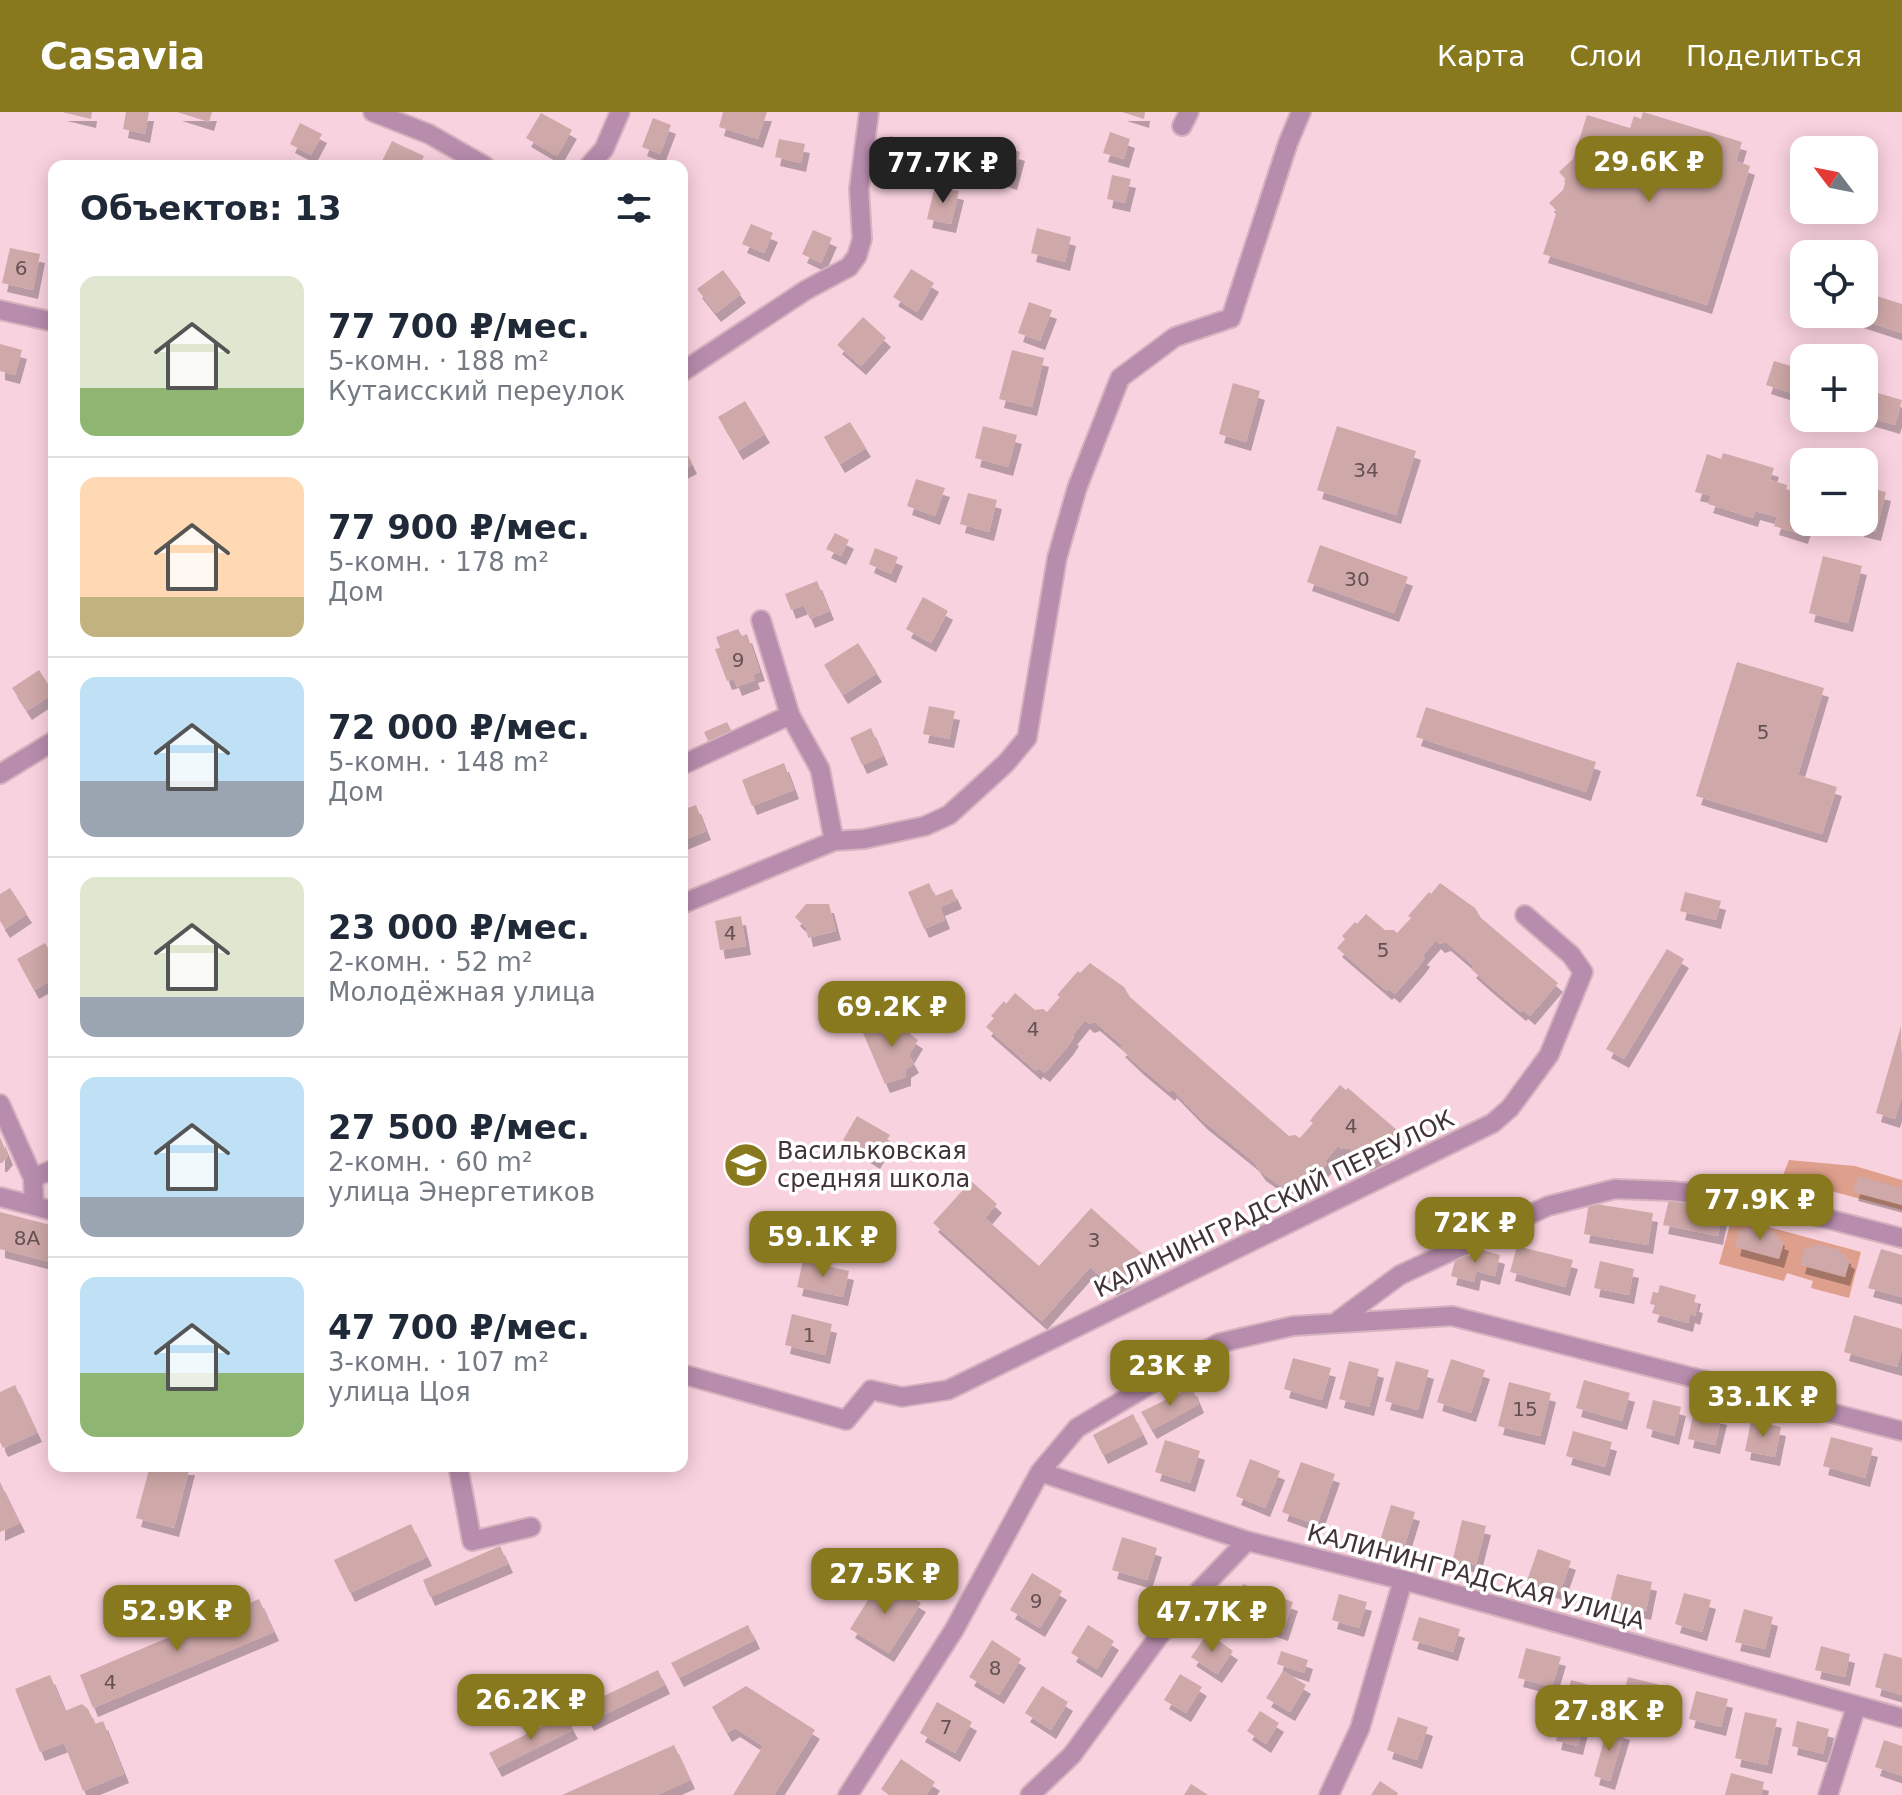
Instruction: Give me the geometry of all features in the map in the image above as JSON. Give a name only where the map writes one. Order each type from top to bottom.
[{"type":"street","points":[[373,112],[429,134],[474,160]]},
{"type":"street","points":[[594,160],[604,149],[620,112]]},
{"type":"street","points":[[688,368],[806,290],[849,267],[857,256],[862,239],[859,189],[869,112]]},
{"type":"street","points":[[1288,143],[1290,112]]},
{"type":"street","points":[[688,902],[834,841],[864,839],[925,826],[949,815],[986,783],[1027,738],[1057,558],[1077,488],[1120,378],[1175,337],[1231,318],[1301,112]]},
{"type":"street","points":[[0,310],[48,321]]},
{"type":"street","points":[[761,620],[790,715],[820,769],[834,841]]},
{"type":"street","points":[[688,762],[790,715]]},
{"type":"street","points":[[0,774],[48,745]]},
{"type":"street","name":"КАЛИНИНГРАДСКИЙ ПЕРЕУЛОК","points":[[688,1376],[846,1420],[871,1390],[902,1397],[948,1390],[1493,1123],[1510,1108],[1549,1055],[1583,972],[1571,955],[1525,915]]},
{"type":"street","points":[[0,1104],[33,1178],[34,1206]]},
{"type":"street","points":[[33,1178],[48,1172]]},
{"type":"street","points":[[1334,1324],[1400,1275],[1548,1206],[1615,1189],[1751,1199],[1902,1238]]},
{"type":"street","points":[[0,1197],[48,1210]]},
{"type":"street","points":[[848,1795],[954,1630],[1040,1472],[1077,1428],[1219,1343],[1293,1326],[1452,1316],[1902,1431]]},
{"type":"street","points":[[459,1472],[472,1541],[531,1527]]},
{"type":"street","name":"КАЛИНИНГРАДСКАЯ УЛИЦА","points":[[1040,1472],[1247,1541],[1403,1580],[1902,1718]]},
{"type":"street","points":[[1030,1795],[1072,1755],[1170,1621],[1247,1541]]},
{"type":"street","points":[[1329,1795],[1360,1728],[1403,1580]]},
{"type":"street","points":[[1828,1795],[1856,1707]]},
{"type":"shaded area","points":[[1789,1160],[1855,1166],[1902,1180],[1902,1210],[1782,1178]]},
{"type":"shaded area","points":[[1732,1217],[1861,1252],[1849,1298],[1811,1288],[1813,1281],[1787,1273],[1784,1281],[1719,1264]]},
{"type":"building","points":[[62,112],[92,112],[91,119]]},
{"type":"building","points":[[126,112],[149,112],[145,134],[123,129]]},
{"type":"building","points":[[177,112],[212,112],[209,122]]},
{"type":"building","points":[[723,112],[767,112],[758,139],[719,127]]},
{"type":"building","points":[[1122,112],[1145,112],[1144,119]]},
{"type":"building","points":[[1643,112],[1742,142],[1736,161],[1750,166],[1707,305],[1543,254],[1557,211],[1549,203],[1563,190],[1566,180],[1559,172],[1573,159],[1587,115],[1630,128],[1634,116],[1641,119]]},
{"type":"building","points":[[541,113],[572,130],[557,156],[526,138]]},
{"type":"building","points":[[653,118],[671,125],[660,154],[642,147]]},
{"type":"building","points":[[300,123],[322,134],[311,155],[290,144]]},
{"type":"building","points":[[1110,132],[1130,139],[1124,159],[1103,153]]},
{"type":"building","points":[[890,136],[915,142],[908,167],[884,160]]},
{"type":"building","points":[[779,139],[805,144],[801,163],[775,157]]},
{"type":"building","points":[[392,141],[424,156],[422,160],[382,160]]},
{"type":"building","points":[[989,143],[1020,152],[1012,181],[981,171]]},
{"type":"building","points":[[1112,175],[1131,179],[1125,203],[1107,199]]},
{"type":"building","points":[[935,186],[959,191],[951,224],[927,219]]},
{"type":"building","points":[[751,224],[773,233],[764,253],[742,244]]},
{"type":"building","points":[[1037,228],[1071,237],[1065,262],[1031,253]]},
{"type":"building","points":[[813,230],[832,238],[821,263],[802,254]]},
{"type":"building","points":[[10,248],[40,254],[33,290],[2,283]]},
{"type":"building","points":[[911,269],[934,283],[917,312],[893,297]]},
{"type":"building","points":[[723,270],[741,294],[716,313],[697,289]]},
{"type":"building","points":[[1878,296],[1902,304],[1902,333],[1878,325]]},
{"type":"building","points":[[1029,302],[1052,310],[1040,341],[1018,333]]},
{"type":"building","points":[[863,317],[886,338],[861,366],[837,345]]},
{"type":"building","points":[[0,344],[22,350],[15,375],[0,371]]},
{"type":"building","points":[[1012,350],[1044,358],[1032,407],[999,399]]},
{"type":"building","points":[[1774,361],[1790,366],[1790,393],[1766,385]]},
{"type":"building","points":[[1233,383],[1260,391],[1246,442],[1219,434]]},
{"type":"building","points":[[1878,393],[1902,400],[1895,425],[1878,420]]},
{"type":"building","points":[[745,401],[765,434],[738,451],[718,417]]},
{"type":"building","points":[[850,422],[866,448],[840,464],[824,437]]},
{"type":"building","points":[[983,426],[1017,435],[1008,467],[975,458]]},
{"type":"building","points":[[1337,426],[1416,451],[1396,515],[1317,490]]},
{"type":"building","points":[[1723,453],[1774,468],[1770,480],[1787,485],[1786,489],[1790,490],[1790,531],[1774,526],[1777,517],[1755,511],[1753,518],[1708,504],[1711,496],[1695,492],[1707,454],[1721,459]]},
{"type":"building","points":[[916,479],[945,488],[935,516],[907,506]]},
{"type":"building","points":[[1878,490],[1886,492],[1878,524]]},
{"type":"building","points":[[968,493],[997,500],[989,532],[960,524]]},
{"type":"building","points":[[835,533],[849,540],[841,556],[826,549]]},
{"type":"building","points":[[1320,545],[1408,577],[1394,613],[1307,582]]},
{"type":"building","points":[[875,548],[898,557],[891,574],[869,564]]},
{"type":"building","points":[[1823,556],[1862,566],[1848,623],[1809,613]]},
{"type":"building","points":[[817,581],[829,611],[810,619],[804,605],[791,610],[785,594]]},
{"type":"building","points":[[923,597],[948,611],[931,643],[906,629]]},
{"type":"building","points":[[738,629],[742,636],[747,634],[760,672],[753,674],[755,680],[737,687],[734,679],[727,681],[715,649],[720,648],[716,637]]},
{"type":"building","points":[[858,643],[877,673],[843,695],[824,665]]},
{"type":"building","points":[[1737,662],[1824,688],[1798,775],[1837,787],[1822,834],[1696,796]]},
{"type":"building","points":[[39,670],[48,684],[48,697],[27,711],[12,688]]},
{"type":"building","points":[[929,706],[955,711],[949,739],[923,734]]},
{"type":"building","points":[[1426,707],[1596,762],[1586,792],[1416,737]]},
{"type":"building","points":[[727,722],[733,734],[710,745],[704,732]]},
{"type":"building","points":[[871,728],[883,756],[862,765],[850,738]]},
{"type":"building","points":[[784,763],[794,790],[752,806],[742,780]]},
{"type":"building","points":[[696,805],[706,831],[688,838],[688,808]]},
{"type":"building","points":[[929,883],[935,896],[952,889],[957,900],[940,907],[945,920],[924,929],[908,892]]},
{"type":"building","points":[[1440,883],[1475,908],[1481,918],[1558,983],[1530,1016],[1490,986],[1471,969],[1474,966],[1446,942],[1440,944],[1436,940],[1395,994],[1389,989],[1387,991],[1337,948],[1345,939],[1342,936],[1366,914],[1385,930],[1397,933],[1411,918],[1408,916]]},
{"type":"building","points":[[10,888],[27,914],[5,929],[0,921],[0,894]]},
{"type":"building","points":[[1685,892],[1721,901],[1716,920],[1680,911]]},
{"type":"building","points":[[806,904],[829,904],[836,931],[808,938],[806,928],[795,917]]},
{"type":"building","points":[[741,916],[746,946],[720,950],[715,921]]},
{"type":"building","points":[[45,943],[48,948],[48,982],[34,990],[17,959]]},
{"type":"building","points":[[1667,949],[1684,959],[1624,1059],[1606,1049]]},
{"type":"building","points":[[1090,963],[1124,987],[1130,997],[1289,1136],[1300,1138],[1313,1123],[1310,1121],[1315,1114],[1340,1085],[1346,1090],[1348,1088],[1398,1131],[1390,1140],[1393,1143],[1369,1165],[1350,1149],[1338,1146],[1325,1161],[1327,1164],[1295,1196],[1261,1172],[1254,1162],[1202,1120],[1172,1089],[1170,1092],[1139,1066],[1120,1048],[1123,1046],[1095,1022],[1089,1024],[1085,1020],[1045,1073],[1038,1068],[1036,1071],[986,1027],[994,1018],[991,1016],[1015,993],[1035,1010],[1047,1012],[1078,971],[1080,973]]},
{"type":"building","points":[[901,1018],[911,1035],[918,1040],[909,1055],[914,1064],[906,1069],[906,1077],[885,1084],[863,1033]]},
{"type":"building","points":[[1901,1026],[1902,1096],[1895,1119],[1876,1113]]},
{"type":"building","points":[[857,1116],[890,1135],[875,1160],[843,1140]]},
{"type":"building","points":[[0,1137],[8,1156],[2,1163],[0,1163]]},
{"type":"building","points":[[1858,1176],[1902,1188],[1902,1205],[1853,1192]]},
{"type":"building","points":[[971,1181],[997,1204],[985,1218],[1039,1266],[1091,1208],[1146,1257],[1116,1290],[1090,1267],[1042,1321],[933,1223]]},
{"type":"building","points":[[1670,1195],[1724,1206],[1718,1236],[1663,1225]]},
{"type":"building","points":[[1589,1203],[1653,1213],[1648,1245],[1584,1234]]},
{"type":"building","points":[[0,1212],[48,1224],[48,1261],[0,1249]]},
{"type":"building","points":[[1752,1226],[1780,1237],[1779,1240],[1784,1242],[1779,1259],[1735,1247],[1739,1230],[1751,1229]]},
{"type":"building","points":[[1817,1244],[1841,1250],[1840,1253],[1846,1255],[1850,1260],[1845,1277],[1800,1265],[1805,1247],[1810,1249],[1811,1245],[1816,1247]]},
{"type":"building","points":[[1517,1246],[1573,1260],[1565,1287],[1510,1272]]},
{"type":"building","points":[[1479,1249],[1500,1255],[1495,1276],[1476,1271],[1474,1282],[1451,1276],[1457,1253],[1477,1258]]},
{"type":"building","points":[[1881,1249],[1902,1255],[1902,1297],[1868,1288]]},
{"type":"building","points":[[803,1261],[849,1271],[843,1297],[797,1287]]},
{"type":"building","points":[[1600,1261],[1634,1269],[1629,1295],[1594,1288]]},
{"type":"building","points":[[1660,1285],[1696,1295],[1694,1303],[1698,1304],[1695,1316],[1690,1314],[1688,1323],[1652,1313],[1655,1305],[1650,1304],[1653,1292],[1658,1293]]},
{"type":"building","points":[[792,1314],[832,1324],[825,1355],[785,1345]]},
{"type":"building","points":[[1854,1315],[1902,1329],[1902,1348],[1897,1367],[1844,1352]]},
{"type":"building","points":[[1293,1358],[1331,1368],[1322,1400],[1284,1389]]},
{"type":"building","points":[[1451,1359],[1485,1370],[1471,1413],[1437,1402]]},
{"type":"building","points":[[1349,1361],[1379,1369],[1369,1407],[1339,1399]]},
{"type":"building","points":[[1396,1361],[1429,1370],[1418,1410],[1385,1401]]},
{"type":"building","points":[[1584,1380],[1630,1393],[1622,1421],[1576,1408]]},
{"type":"building","points":[[1509,1382],[1551,1393],[1540,1436],[1498,1426]]},
{"type":"building","points":[[15,1385],[37,1433],[3,1448],[0,1442],[0,1392]]},
{"type":"building","points":[[1192,1387],[1199,1404],[1152,1430],[1141,1412]]},
{"type":"building","points":[[1653,1400],[1681,1407],[1674,1436],[1646,1428]]},
{"type":"building","points":[[1694,1410],[1722,1416],[1715,1445],[1688,1439]]},
{"type":"building","points":[[1133,1414],[1143,1435],[1103,1455],[1093,1435]]},
{"type":"building","points":[[1751,1421],[1781,1427],[1775,1457],[1745,1451]]},
{"type":"building","points":[[1573,1431],[1612,1442],[1605,1467],[1566,1456]]},
{"type":"building","points":[[1831,1437],[1873,1448],[1865,1478],[1823,1466]]},
{"type":"building","points":[[1165,1440],[1200,1451],[1190,1483],[1155,1472]]},
{"type":"building","points":[[1250,1459],[1280,1471],[1265,1508],[1236,1496]]},
{"type":"building","points":[[1301,1462],[1335,1474],[1317,1525],[1282,1512]]},
{"type":"building","points":[[148,1472],[188,1472],[174,1528],[136,1518]]},
{"type":"building","points":[[0,1482],[20,1523],[0,1532]]},
{"type":"building","points":[[1391,1505],[1415,1512],[1403,1551],[1379,1544]]},
{"type":"building","points":[[1462,1520],[1486,1526],[1476,1565],[1453,1559]]},
{"type":"building","points":[[411,1524],[427,1557],[350,1593],[334,1560]]},
{"type":"building","points":[[1122,1537],[1157,1548],[1147,1580],[1112,1570]]},
{"type":"building","points":[[500,1546],[508,1564],[430,1597],[423,1580]]},
{"type":"building","points":[[1538,1549],[1571,1561],[1560,1592],[1527,1581]]},
{"type":"building","points":[[1032,1573],[1062,1591],[1040,1628],[1010,1610]]},
{"type":"building","points":[[1617,1574],[1652,1582],[1646,1611],[1610,1603]]},
{"type":"building","points":[[881,1579],[921,1603],[889,1653],[850,1629]]},
{"type":"building","points":[[1243,1584],[1293,1602],[1283,1632],[1233,1614]]},
{"type":"building","points":[[1684,1593],[1711,1600],[1702,1632],[1675,1624]]},
{"type":"building","points":[[1339,1594],[1367,1602],[1359,1628],[1332,1620]]},
{"type":"building","points":[[259,1599],[274,1632],[93,1708],[80,1675]]},
{"type":"building","points":[[1744,1609],[1773,1617],[1765,1649],[1735,1642]]},
{"type":"building","points":[[1419,1617],[1460,1629],[1453,1652],[1412,1640]]},
{"type":"building","points":[[748,1625],[755,1640],[679,1678],[671,1663]]},
{"type":"building","points":[[1088,1625],[1114,1641],[1097,1669],[1071,1653]]},
{"type":"building","points":[[1208,1633],[1233,1651],[1217,1674],[1191,1657]]},
{"type":"building","points":[[992,1640],[1021,1659],[999,1695],[969,1677]]},
{"type":"building","points":[[1821,1646],[1850,1654],[1845,1677],[1815,1670]]},
{"type":"building","points":[[1526,1648],[1561,1657],[1552,1687],[1518,1678]]},
{"type":"building","points":[[1281,1651],[1308,1660],[1304,1673],[1277,1664]]},
{"type":"building","points":[[1884,1653],[1902,1658],[1902,1695],[1875,1687]]},
{"type":"building","points":[[658,1670],[665,1685],[589,1722],[581,1707]]},
{"type":"building","points":[[1283,1671],[1306,1685],[1290,1712],[1266,1698]]},
{"type":"building","points":[[1180,1674],[1202,1687],[1186,1713],[1164,1700]]},
{"type":"building","points":[[50,1675],[65,1711],[82,1704],[95,1724],[103,1721],[124,1774],[83,1791],[64,1743],[40,1752],[15,1689]]},
{"type":"building","points":[[1628,1677],[1660,1685],[1653,1713],[1621,1705]]},
{"type":"building","points":[[1571,1680],[1593,1686],[1578,1746],[1556,1741]]},
{"type":"building","points":[[746,1686],[815,1730],[774,1795],[733,1795],[763,1746],[735,1728],[727,1733],[712,1707]]},
{"type":"building","points":[[1042,1686],[1068,1702],[1051,1730],[1025,1713]]},
{"type":"building","points":[[1696,1691],[1728,1699],[1721,1727],[1689,1719]]},
{"type":"building","points":[[937,1702],[972,1722],[955,1753],[920,1733]]},
{"type":"building","points":[[1260,1711],[1279,1723],[1266,1744],[1247,1731]]},
{"type":"building","points":[[1745,1712],[1777,1719],[1767,1765],[1735,1758]]},
{"type":"building","points":[[565,1715],[573,1730],[497,1768],[489,1753]]},
{"type":"building","points":[[1398,1717],[1428,1727],[1417,1760],[1387,1750]]},
{"type":"building","points":[[1797,1721],[1829,1729],[1823,1754],[1792,1746]]},
{"type":"building","points":[[1608,1726],[1625,1731],[1610,1781],[1594,1776]]},
{"type":"building","points":[[1884,1740],[1902,1746],[1902,1776],[1875,1767]]},
{"type":"building","points":[[674,1745],[690,1780],[657,1795],[562,1795]]},
{"type":"building","points":[[901,1759],[935,1782],[926,1795],[889,1795],[881,1789]]},
{"type":"building","points":[[1731,1773],[1764,1782],[1761,1795],[1725,1795]]},
{"type":"building","points":[[1380,1781],[1398,1793],[1397,1795],[1371,1795]]},
{"type":"building","points":[[1191,1784],[1208,1795],[1184,1795]]},
{"type":"place","name":"Васильковская средняя школа","points":[[746,1165]]}]
